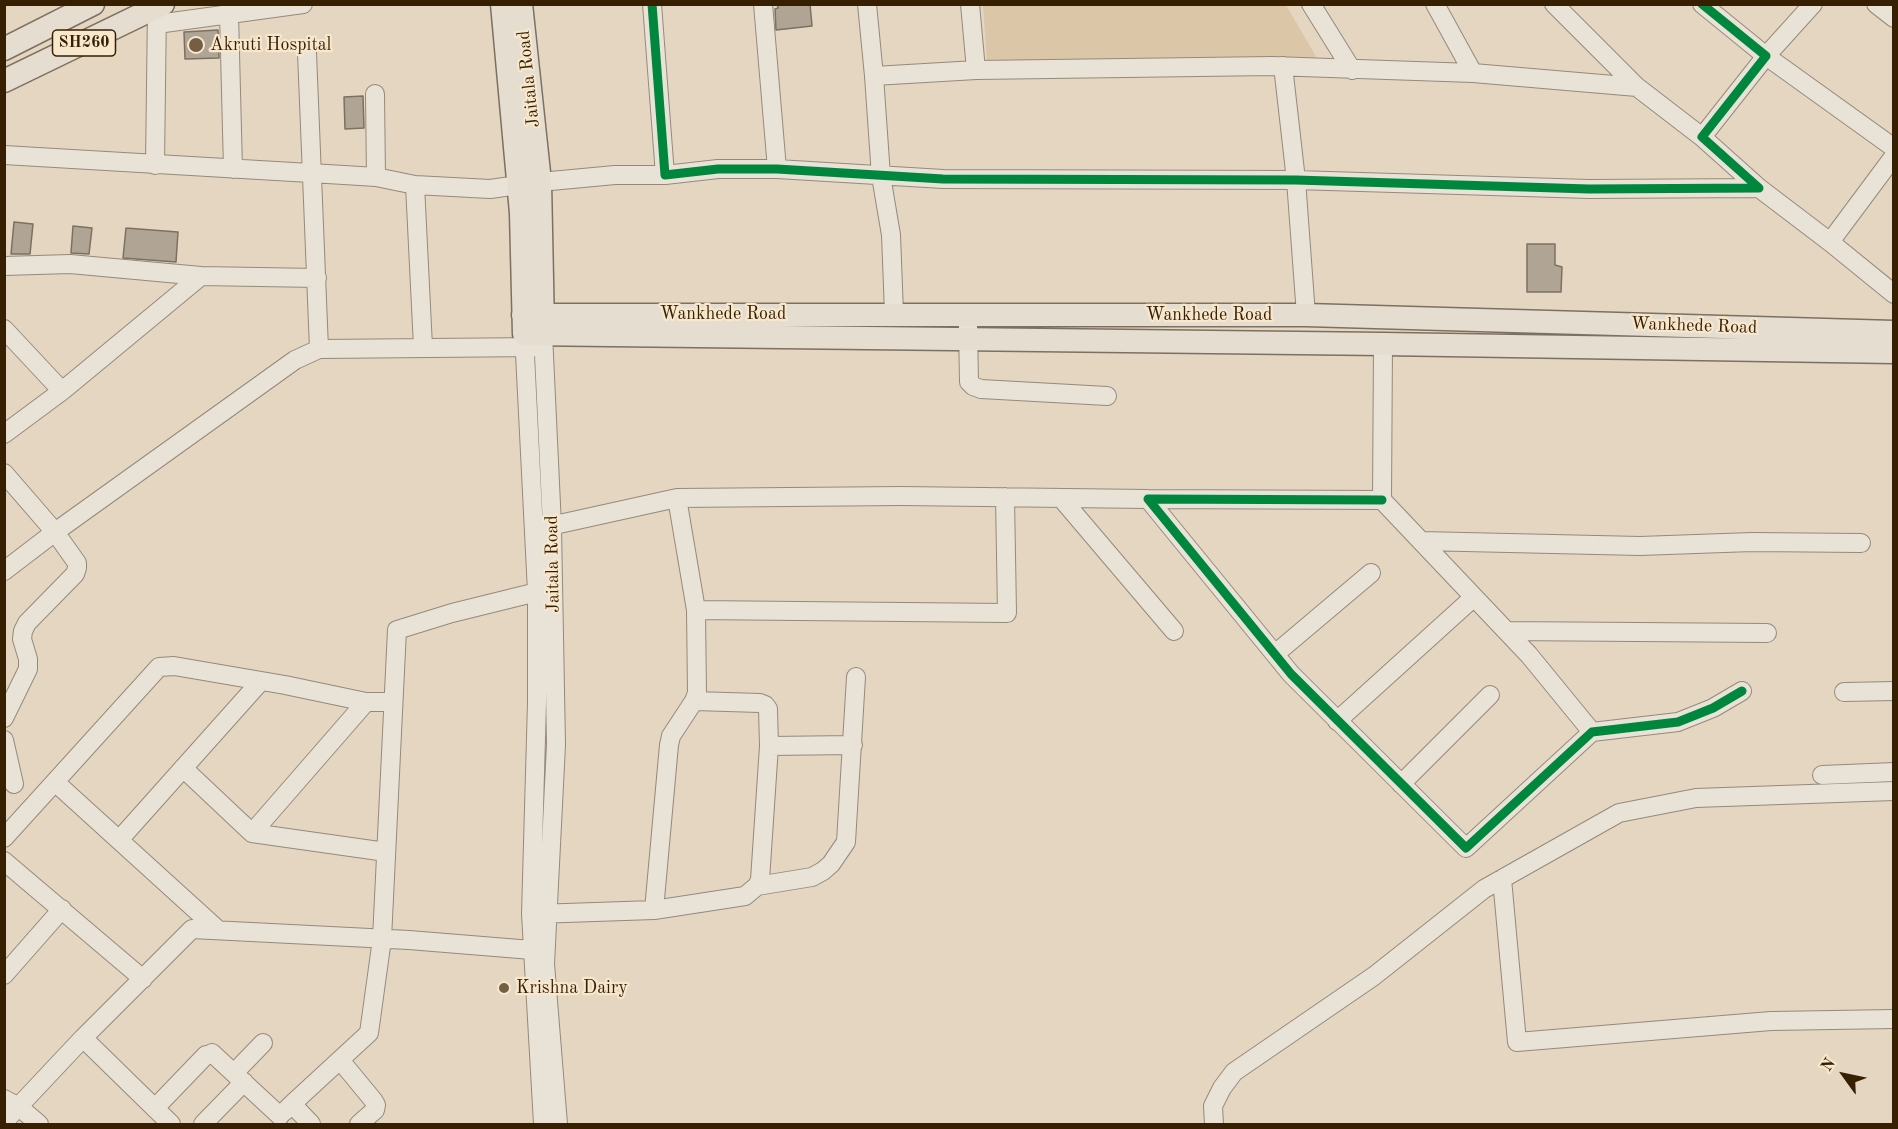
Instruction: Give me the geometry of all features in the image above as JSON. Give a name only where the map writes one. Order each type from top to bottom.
[{"type":"main road","name":"SH260","points":[[4,49],[93,4]]},
{"type":"main road","name":"Jaitala Road","points":[[501,4],[529,184]]},
{"type":"main road","name":"Jaitala Road","points":[[521,4],[529,184],[521,213],[534,332]]},
{"type":"main road","name":"SH260","points":[[4,81],[159,12]]},
{"type":"main road","name":"Wankhede Road","points":[[534,332],[894,313],[968,316],[1306,315],[1893,332]]},
{"type":"main road","name":"Wankhede Road","points":[[534,332],[1893,352]]},
{"type":"street","points":[[155,165],[159,12],[229,15],[303,4]]},
{"type":"street","points":[[652,4],[665,175]]},
{"type":"street","points":[[763,4],[777,169]]},
{"type":"street","points":[[867,4],[880,176],[891,235],[894,313]]},
{"type":"street","points":[[970,4],[976,70]]},
{"type":"street","points":[[1311,4],[1352,70]]},
{"type":"street","points":[[1435,4],[1473,73]]},
{"type":"street","points":[[1554,4],[1638,87],[1702,137],[1759,188],[1893,294]]},
{"type":"street","points":[[1702,4],[1766,56],[1893,148]]},
{"type":"street","points":[[1702,137],[1766,56],[1813,4]]},
{"type":"street","points":[[1876,4],[1893,18]]},
{"type":"street","points":[[229,15],[232,169]]},
{"type":"street","points":[[307,53],[319,349]]},
{"type":"street","points":[[874,76],[976,70],[1283,66],[1473,73],[1638,87]]},
{"type":"street","points":[[1283,66],[1296,180],[1306,315]]},
{"type":"street","points":[[375,94],[376,177]]},
{"type":"street","points":[[4,155],[376,177],[415,185],[490,189],[615,175],[665,175],[718,169],[777,169],[880,176],[1040,180],[1296,180],[1578,189],[1759,188]]},
{"type":"street","points":[[1830,242],[1893,156]]},
{"type":"street","points":[[415,185],[423,347]]},
{"type":"street","points":[[4,266],[70,264],[201,276],[317,278]]},
{"type":"street","points":[[4,434],[62,391],[201,276]]},
{"type":"street","points":[[968,316],[969,381],[973,386],[981,389],[1107,396]]},
{"type":"street","points":[[4,329],[62,391]]},
{"type":"street","points":[[4,572],[55,532],[295,360],[319,349],[423,347],[534,332]]},
{"type":"street","name":"Jaitala Road","points":[[534,332],[552,526],[556,745],[538,914]]},
{"type":"street","name":"Jaitala Road","points":[[534,332],[538,914],[543,1125]]},
{"type":"street","points":[[1383,344],[1382,500],[1529,655],[1592,732]]},
{"type":"street","points":[[4,473],[55,532],[77,563],[75,574],[27,623],[23,631],[22,639],[28,659],[28,669],[4,718]]},
{"type":"street","points":[[534,530],[677,498],[1005,497],[1382,500]]},
{"type":"street","points":[[696,610],[1006,614],[1005,497]]},
{"type":"street","points":[[654,910],[669,745],[675,730],[697,693],[696,610],[677,498]]},
{"type":"street","points":[[1061,498],[1174,631]]},
{"type":"street","points":[[1148,499],[1291,674],[1466,848],[1592,732],[1678,722],[1713,708],[1742,691]]},
{"type":"street","points":[[1421,541],[1640,546],[1752,542],[1861,543]]},
{"type":"street","points":[[1275,654],[1371,573]]},
{"type":"street","points":[[282,1115],[369,1033],[382,939],[397,630],[452,613],[537,592]]},
{"type":"street","points":[[1337,721],[1474,597]]},
{"type":"street","points":[[1506,631],[1767,633]]},
{"type":"street","points":[[4,838],[159,667],[174,666],[366,702],[393,702]]},
{"type":"street","points":[[757,886],[812,876],[831,864],[846,842],[856,677]]},
{"type":"street","points":[[119,840],[261,681]]},
{"type":"street","points":[[1844,692],[1893,691]]},
{"type":"street","points":[[1401,784],[1490,695]]},
{"type":"street","points":[[538,914],[654,910],[745,896],[757,886],[760,880],[770,746],[768,709],[760,703],[694,701]]},
{"type":"street","points":[[252,833],[366,702]]},
{"type":"street","points":[[4,740],[14,784]]},
{"type":"street","points":[[770,746],[853,745]]},
{"type":"street","points":[[183,768],[252,833],[386,852]]},
{"type":"street","points":[[1822,775],[1893,772]]},
{"type":"street","points":[[55,782],[218,930]]},
{"type":"street","points":[[1214,1125],[1213,1106],[1222,1088],[1234,1072],[1374,976],[1484,889],[1619,813],[1696,798],[1893,791]]},
{"type":"street","points":[[4,861],[142,979]]},
{"type":"street","points":[[1502,879],[1517,1042],[1770,1022],[1893,1019]]},
{"type":"street","points":[[4,975],[62,909]]},
{"type":"street","points":[[4,1122],[12,1103],[83,1038],[192,929],[382,939],[539,951]]},
{"type":"street","name":"Jaitala Road","points":[[539,951],[558,1125]]},
{"type":"street","points":[[83,1038],[171,1125]]},
{"type":"street","points":[[203,1125],[263,1042]]},
{"type":"street","points":[[155,1108],[209,1054],[282,1115],[311,1125]]},
{"type":"street","points":[[340,1060],[376,1105],[375,1110],[359,1125]]},
{"type":"street","points":[[12,1103],[39,1125]]},
{"type":"shaded area","points":[[983,5],[1286,5],[1321,65],[987,62]]},
{"type":"building","points":[[778,4],[810,4],[812,26],[776,30],[775,9],[778,8]]},
{"type":"building","points":[[218,30],[219,58],[185,59],[184,32]]},
{"type":"building","points":[[363,96],[364,128],[345,129],[344,97]]},
{"type":"building","points":[[14,222],[33,224],[30,254],[11,254]]},
{"type":"building","points":[[73,226],[92,228],[89,254],[71,253]]},
{"type":"building","points":[[126,228],[178,232],[176,262],[123,258]]},
{"type":"building","points":[[1527,244],[1555,244],[1555,265],[1562,267],[1561,292],[1527,292]]},
{"type":"cycle path","points":[[652,4],[665,175],[718,169],[777,169],[943,179],[1296,180],[1589,189],[1759,188],[1702,137],[1766,56],[1702,4]]},
{"type":"cycle path","points":[[1382,500],[1148,499],[1291,674],[1466,848],[1592,732],[1678,722],[1713,708],[1742,691]]},
{"type":"place","name":"Akruti Hospital","points":[[196,45]]},
{"type":"place","name":"Krishna Dairy","points":[[504,988]]}]
